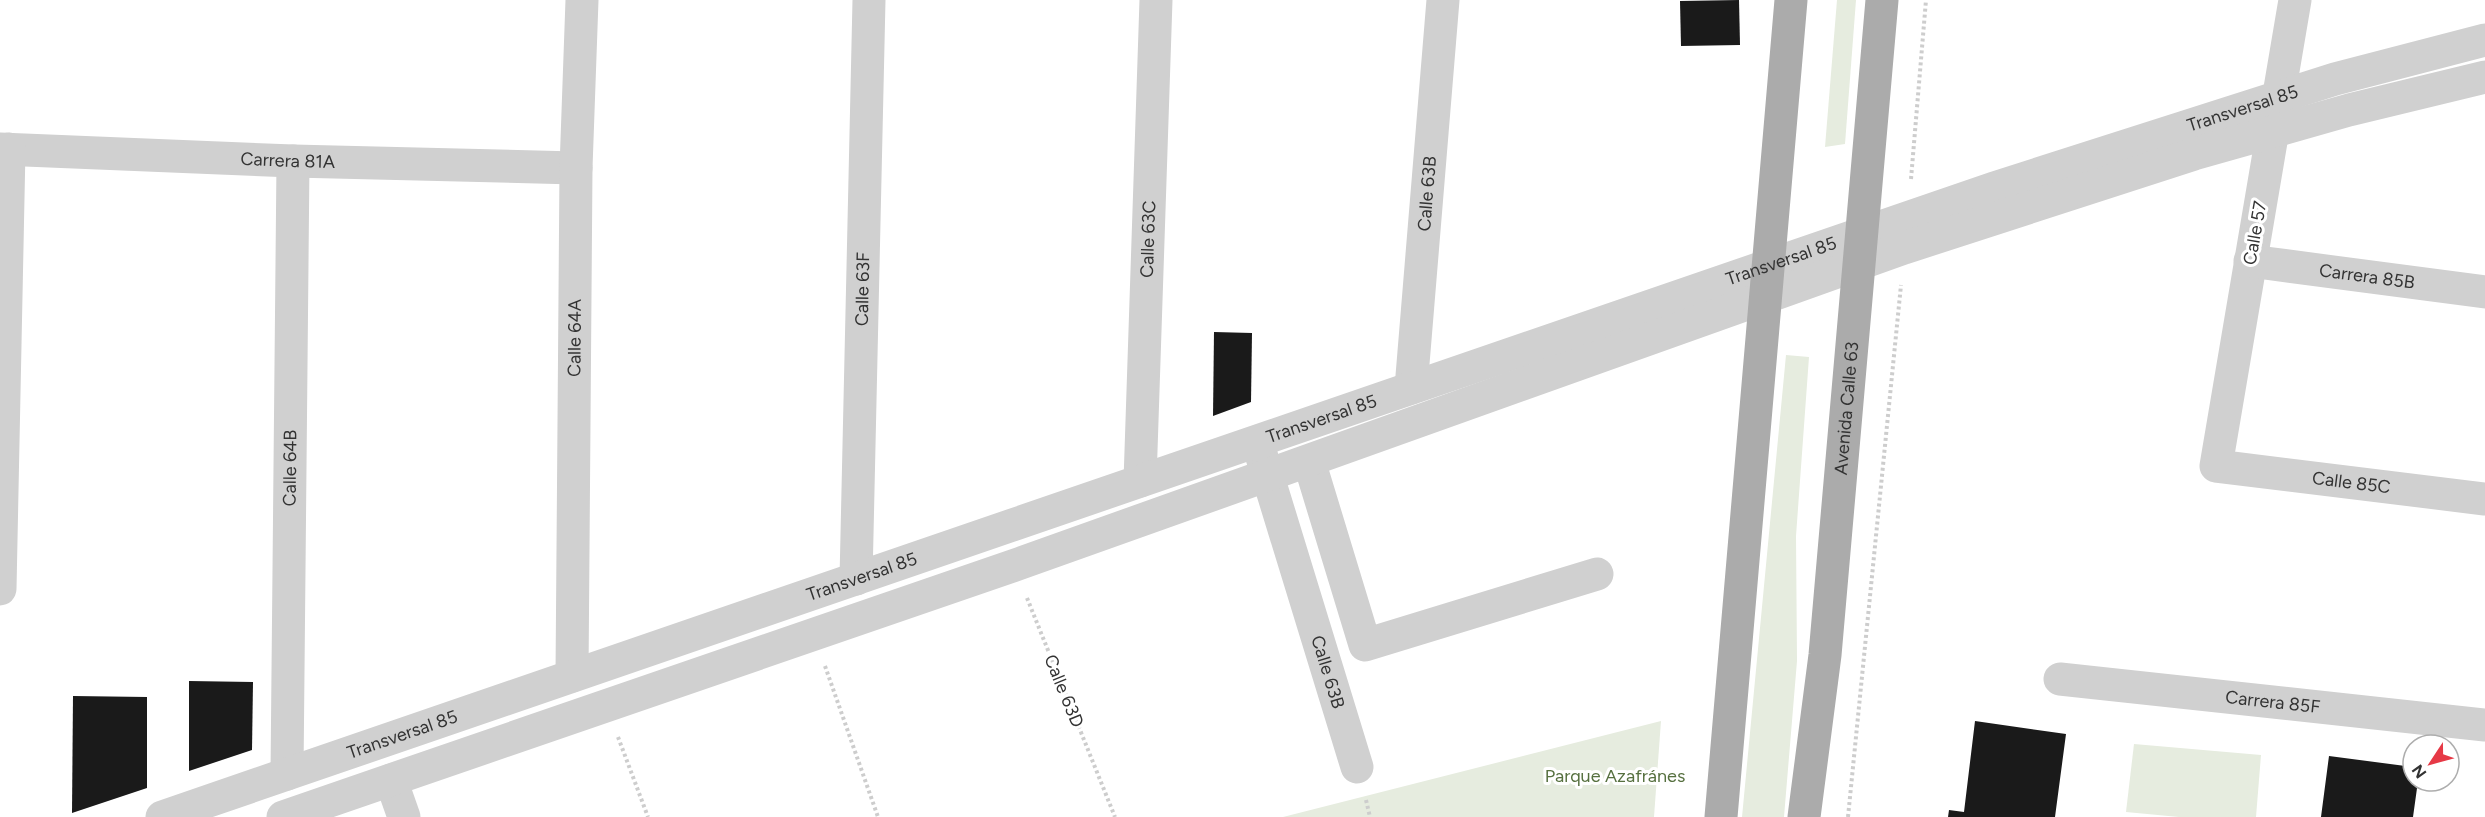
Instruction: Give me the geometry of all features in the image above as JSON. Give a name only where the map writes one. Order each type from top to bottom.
[{"type":"main road","points":[[1721,817],[1791,0]]},
{"type":"main road","name":"Avenida Calle 63","points":[[1804,817],[1825,655],[1882,0]]},
{"type":"street","name":"Calle 64A","points":[[572,676],[576,168],[582,0]]},
{"type":"street","name":"Calle 63F","points":[[856,579],[869,0]]},
{"type":"street","name":"Calle 63C","points":[[1140,481],[1156,0]]},
{"type":"street","name":"Calle 63B","points":[[1411,388],[1443,0]]},
{"type":"street","name":"Calle 57","points":[[2216,466],[2295,0]]},
{"type":"street","name":"Transversal 85","points":[[283,817],[1021,563],[1766,298],[1861,248],[1984,191],[2335,79],[2485,40]]},
{"type":"street","name":"Transversal 85","points":[[162,817],[1769,265],[1861,248],[2273,131],[2485,77]]},
{"type":"street","name":"Carrera 81A","points":[[5,149],[293,161],[576,168]]},
{"type":"street","points":[[0,589],[5,149]]},
{"type":"street","name":"Calle 64B","points":[[287,774],[293,161]]},
{"type":"street","name":"Carrera 85B","points":[[2250,261],[2485,292]]},
{"type":"street","name":"Calle 63B","points":[[1257,441],[1358,766]]},
{"type":"street","points":[[1309,461],[1365,645],[1597,574]]},
{"type":"street","name":"Calle 85C","points":[[2216,466],[2485,499]]},
{"type":"street","name":"Carrera 85F","points":[[2060,679],[2485,725]]},
{"type":"street","points":[[198,817],[291,786],[340,756]]},
{"type":"street","points":[[391,780],[404,817]]},
{"type":"path","points":[[1848,817],[1889,396]]},
{"type":"path","name":"Calle 63D","points":[[1021,563],[1023,589],[1115,817]]},
{"type":"path","points":[[814,635],[878,817]]},
{"type":"path","points":[[606,706],[648,817]]},
{"type":"green space","points":[[1837,0],[1856,0],[1845,144],[1825,147]]},
{"type":"green space","points":[[1786,355],[1809,357],[1796,536],[1797,661],[1784,817],[1742,817]]},
{"type":"green space","name":"Parque Azafránes","points":[[1661,721],[1654,817],[1283,817]]},
{"type":"green space","points":[[2134,744],[2261,755],[2256,817],[2179,817],[2126,812]]},
{"type":"building","points":[[1739,0],[1740,45],[1681,46],[1680,1]]},
{"type":"building","points":[[1214,332],[1252,333],[1251,402],[1213,416]]},
{"type":"building","points":[[189,681],[253,682],[252,750],[189,771]]},
{"type":"building","points":[[73,696],[147,697],[147,788],[72,813]]},
{"type":"building","points":[[1975,721],[2066,734],[2055,817],[1948,817],[1949,810],[1964,812]]},
{"type":"building","points":[[2329,756],[2401,765],[2401,793],[2416,793],[2413,817],[2321,817]]}]
